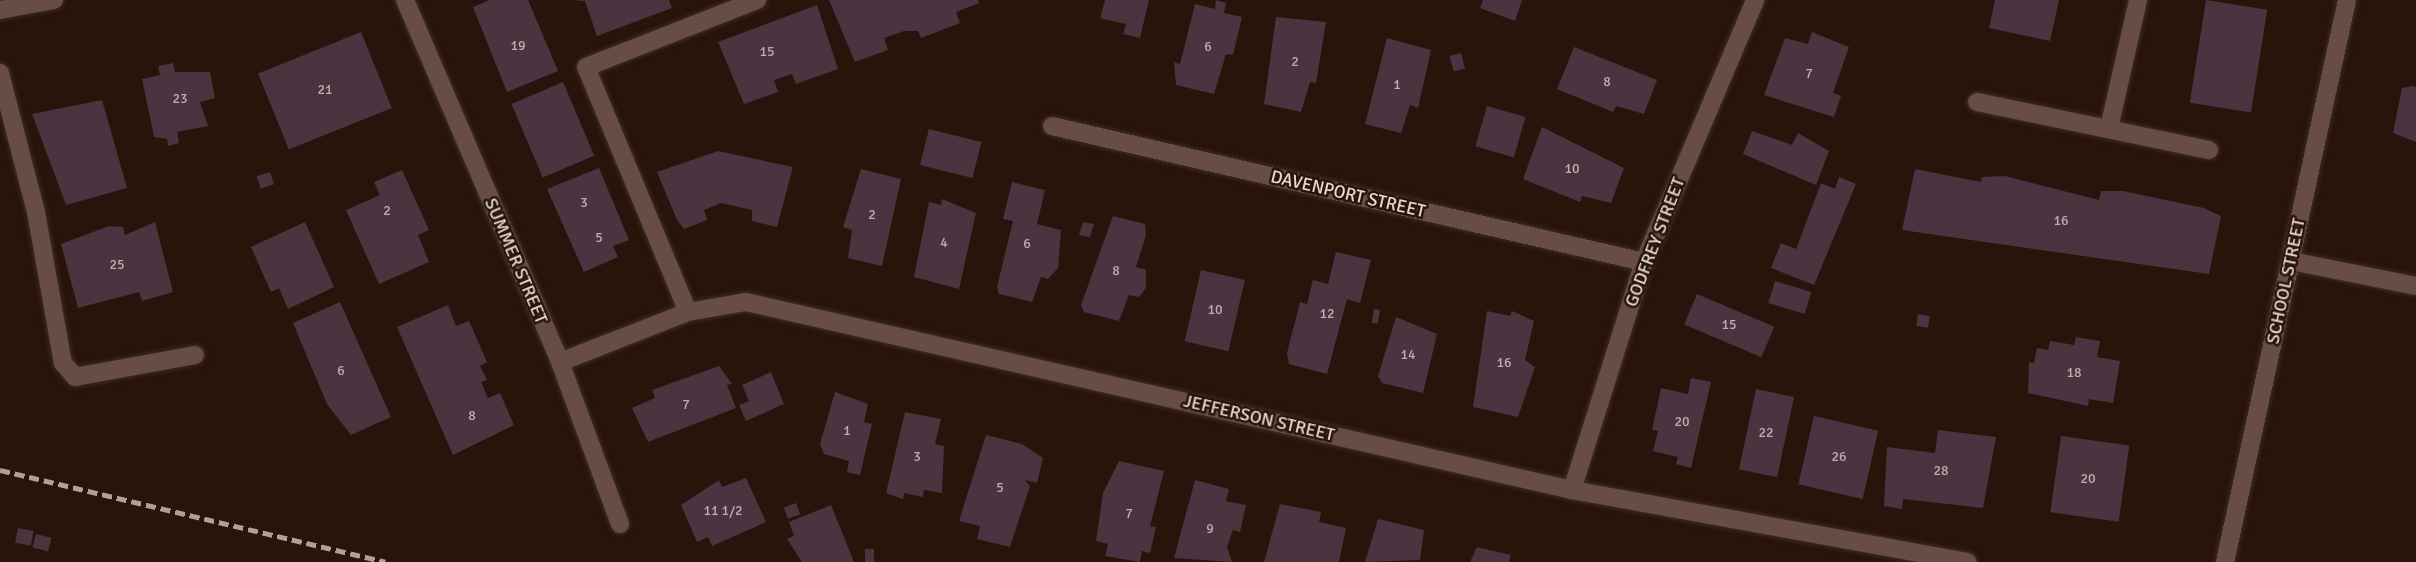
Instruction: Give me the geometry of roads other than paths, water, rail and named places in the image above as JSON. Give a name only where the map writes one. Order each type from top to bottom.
[{"type":"street","points":[[0,10],[54,0]]},
{"type":"street","name":"SUMMER STREET","points":[[405,0],[560,362],[621,524]]},
{"type":"street","points":[[688,312],[586,67],[757,0]]},
{"type":"street","name":"GODFREY STREET","points":[[1572,490],[1644,262],[1755,0]]},
{"type":"street","points":[[2109,128],[2138,0]]},
{"type":"street","name":"SCHOOL STREET","points":[[2225,562],[2347,0]]},
{"type":"street","points":[[0,73],[36,212],[63,363],[75,377],[195,355]]},
{"type":"street","points":[[1977,102],[2209,150]]},
{"type":"street","name":"DAVENPORT STREET","points":[[1052,127],[1644,262]]},
{"type":"street","points":[[2291,261],[2416,286]]},
{"type":"street","name":"JEFFERSON STREET","points":[[560,362],[720,302],[775,306],[1572,490],[1968,562]]},
{"type":"railway","points":[[0,470],[385,562]]}]
